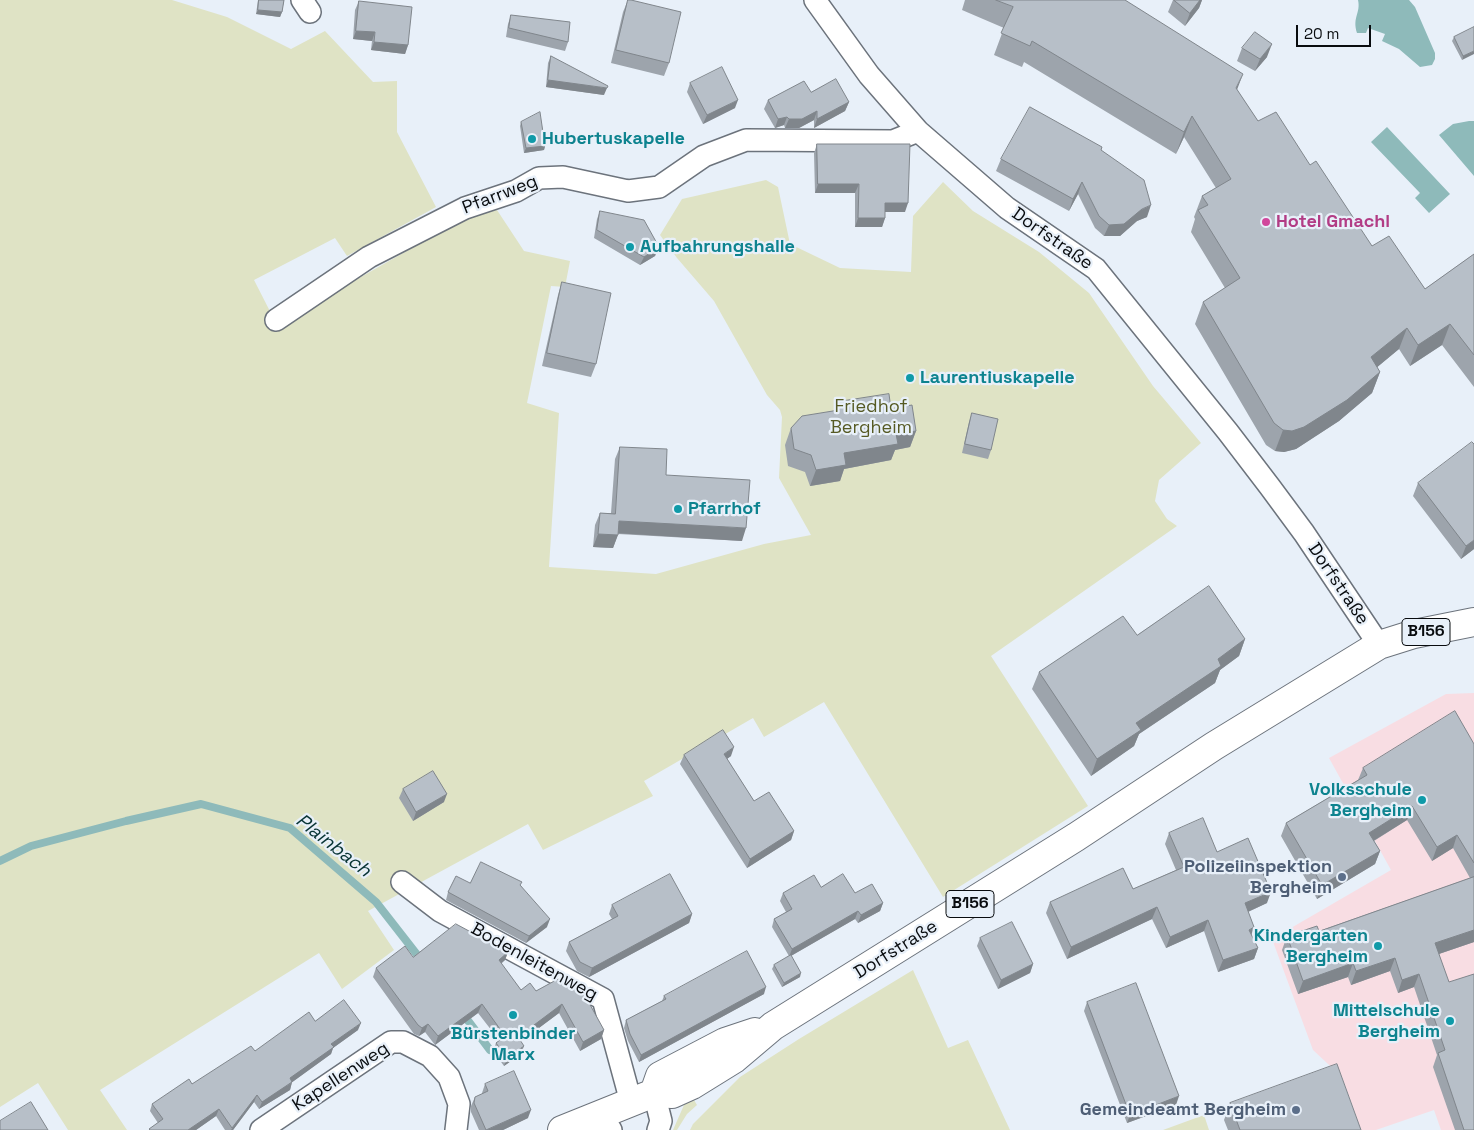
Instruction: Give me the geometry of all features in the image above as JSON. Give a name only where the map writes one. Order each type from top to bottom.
[{"type":"main road","name":"B156","points":[[1379,645],[1414,634],[1474,622]]},
{"type":"main road","name":"Dorfstraße","points":[[643,1097],[660,1076],[725,1042],[773,1026],[1076,837],[1214,746],[1379,645]]},
{"type":"main road","points":[[562,1130],[606,1122],[643,1097]]},
{"type":"street","name":"Dorfstraße","points":[[816,0],[869,75],[918,131],[1007,208],[1096,269],[1270,487],[1304,533],[1379,645]]},
{"type":"street","name":"Pfarrweg","points":[[276,320],[369,258],[465,208],[516,191],[539,178],[564,177],[628,191],[659,187],[704,156],[746,140],[893,141],[918,131]]},
{"type":"street","name":"Bodenleitenweg","points":[[402,882],[440,911],[603,999],[643,1097],[661,1121],[658,1130]]},
{"type":"street","name":"Kapellenweg","points":[[261,1130],[391,1042],[403,1042],[430,1056],[449,1077],[459,1104],[456,1130]]},
{"type":"shaded area","points":[[1358,0],[1409,0],[1415,7],[1435,53],[1432,65],[1420,67],[1399,49],[1382,41],[1385,34],[1368,28],[1366,33],[1357,33],[1355,23],[1359,4]]},
{"type":"shaded area","points":[[1474,121],[1474,176],[1439,135],[1453,124]]},
{"type":"shaded area","points":[[1387,127],[1450,194],[1429,213],[1415,198],[1420,193],[1371,142]]},
{"type":"shaded area","points":[[1474,693],[1474,1130],[1441,1130],[1434,1110],[1376,1130],[1361,1130],[1342,1077],[1313,1050],[1272,939],[1391,870],[1329,758],[1446,694]]},
{"type":"green space","name":"Friedhof Bergheim","points":[[0,0],[172,0],[227,17],[291,49],[325,31],[373,82],[397,81],[397,132],[436,207],[347,256],[335,238],[254,280],[278,327],[359,278],[465,218],[497,210],[524,251],[570,261],[565,287],[551,286],[527,403],[559,413],[549,567],[656,574],[764,544],[811,535],[779,478],[782,417],[780,410],[767,395],[714,301],[660,235],[682,199],[766,180],[778,187],[790,244],[840,268],[911,272],[913,216],[943,182],[973,211],[1039,252],[1089,293],[1153,386],[1201,443],[1159,480],[1155,501],[1167,519],[1177,526],[991,656],[1088,806],[943,897],[824,702],[764,737],[753,718],[644,781],[653,796],[543,850],[528,824],[368,911],[394,950],[342,989],[319,953],[100,1090],[127,1130],[68,1130],[38,1083],[0,1107]]},
{"type":"green space","points":[[913,970],[948,1048],[968,1040],[1010,1130],[690,1130],[693,1124],[740,1077]]},
{"type":"green space","points":[[691,1095],[697,1105],[687,1114],[677,1130],[673,1130],[684,1105]]},
{"type":"green space","points":[[1204,1115],[1209,1130],[1163,1130]]},
{"type":"building","points":[[259,0],[284,0],[282,12],[258,10]]},
{"type":"building","points":[[628,0],[681,12],[669,63],[616,50]]},
{"type":"building","name":"Hotel Gmachl","points":[[996,0],[1125,0],[1243,74],[1236,88],[1258,121],[1276,112],[1310,165],[1316,161],[1372,246],[1389,236],[1425,289],[1474,254],[1474,355],[1450,324],[1418,345],[1407,328],[1371,357],[1380,372],[1347,400],[1304,427],[1292,431],[1283,430],[1274,423],[1203,302],[1240,278],[1198,210],[1208,205],[1202,196],[1231,179],[1192,116],[1184,132],[1032,41],[1030,46],[1001,33],[1013,7]]},
{"type":"building","points":[[1174,0],[1200,0],[1190,13]]},
{"type":"building","points":[[359,1],[412,7],[408,45],[374,42],[375,32],[356,31]]},
{"type":"building","points":[[511,15],[570,22],[568,42],[509,28]]},
{"type":"building","points":[[1474,27],[1474,51],[1463,56],[1454,37]]},
{"type":"building","points":[[1255,32],[1272,44],[1260,59],[1242,48]]},
{"type":"building","points":[[551,56],[608,86],[607,88],[548,80]]},
{"type":"building","points":[[722,67],[738,100],[707,115],[690,83]]},
{"type":"building","points":[[836,79],[849,102],[817,119],[817,111],[802,119],[789,119],[787,117],[778,119],[768,100],[804,81],[811,92]]},
{"type":"building","points":[[1030,107],[1102,147],[1101,150],[1144,180],[1151,205],[1142,209],[1124,224],[1109,225],[1099,216],[1082,182],[1073,199],[1001,159]]},
{"type":"building","name":"Hubertuskapelle","points":[[540,112],[545,146],[526,148],[521,122]]},
{"type":"building","points":[[817,144],[910,144],[908,203],[885,203],[885,218],[858,218],[859,184],[818,184]]},
{"type":"building","name":"Aufbahrungshalle","points":[[600,211],[644,220],[659,247],[644,257],[597,230]]},
{"type":"building","points":[[562,282],[611,293],[596,364],[547,353]]},
{"type":"building","points":[[889,394],[891,409],[912,405],[916,431],[896,434],[898,444],[844,453],[846,465],[816,470],[811,455],[794,449],[791,428],[802,416],[839,410],[838,402]]},
{"type":"building","points":[[972,413],[998,419],[991,450],[965,444]]},
{"type":"building","points":[[1472,442],[1474,444],[1474,540],[1466,546],[1418,483]]},
{"type":"building","name":"Pfarrhof","points":[[620,447],[667,449],[666,475],[750,480],[746,528],[619,521],[618,535],[598,534],[600,513],[615,514]]},
{"type":"building","points":[[1209,586],[1245,639],[1218,659],[1221,666],[1136,723],[1141,730],[1097,759],[1039,672],[1123,616],[1137,635]]},
{"type":"building","points":[[1455,711],[1474,744],[1474,863],[1457,835],[1437,847],[1412,806],[1369,833],[1380,851],[1322,885],[1286,823],[1367,775],[1363,768]]},
{"type":"building","points":[[723,730],[734,747],[724,754],[754,801],[769,792],[794,831],[750,859],[684,755]]},
{"type":"building","points":[[433,771],[447,794],[416,812],[403,789]]},
{"type":"building","points":[[1203,818],[1217,852],[1248,838],[1271,892],[1245,903],[1254,927],[1249,930],[1258,948],[1223,960],[1208,920],[1170,937],[1157,907],[1071,947],[1050,902],[1123,868],[1133,889],[1184,867],[1169,833]]},
{"type":"building","points":[[481,862],[522,882],[520,885],[550,919],[529,936],[448,892],[456,876],[470,883]]},
{"type":"building","points":[[670,874],[692,914],[592,968],[580,962],[569,942],[618,916],[612,905]]},
{"type":"building","points":[[843,874],[855,893],[872,884],[883,903],[861,915],[858,911],[792,949],[774,919],[792,909],[783,893],[814,875],[821,887]]},
{"type":"building","points":[[1474,877],[1474,930],[1435,943],[1449,982],[1474,974],[1474,1130],[1464,1130],[1438,1053],[1445,1050],[1419,974],[1402,980],[1395,958],[1356,971],[1353,963],[1303,981],[1287,936],[1317,926],[1319,931]]},
{"type":"building","points":[[1012,922],[1033,964],[1001,980],[980,938]]},
{"type":"building","points":[[456,924],[508,952],[499,960],[521,990],[530,983],[536,991],[558,979],[583,992],[604,1030],[583,1042],[562,1004],[518,1037],[524,1046],[507,1058],[496,1043],[505,1036],[482,1004],[438,1036],[428,1024],[422,1028],[376,968],[405,946],[413,957]]},
{"type":"building","points":[[747,951],[766,987],[641,1055],[630,1034],[626,1020],[666,999],[664,996]]},
{"type":"building","points":[[791,955],[801,973],[784,983],[774,965]]},
{"type":"building","points":[[1136,983],[1179,1096],[1130,1115],[1087,1002]]},
{"type":"building","points":[[344,1000],[361,1023],[331,1044],[334,1047],[290,1078],[292,1082],[262,1102],[257,1095],[232,1128],[219,1109],[188,1130],[149,1129],[163,1119],[152,1104],[189,1079],[192,1084],[251,1046],[255,1051],[309,1012],[315,1021]]},
{"type":"building","name":"Gemeindeamt Bergheim","points":[[1337,1064],[1361,1130],[1240,1130],[1230,1103]]},
{"type":"building","points":[[514,1071],[531,1110],[486,1130],[474,1103],[475,1097],[488,1091],[485,1084]]},
{"type":"building","points":[[31,1102],[48,1130],[0,1130],[0,1121]]},
{"type":"waterway","name":"Plainbach","points":[[0,861],[31,846],[201,804],[290,828],[376,902],[422,961]]},
{"type":"waterway","name":"Plainbach","points":[[463,1014],[490,1050]]},
{"type":"place","name":"Hubertuskapelle","points":[[532,139]]},
{"type":"place","name":"Hotel Gmachl","points":[[1266,222]]},
{"type":"place","name":"Aufbahrungshalle","points":[[630,247]]},
{"type":"place","name":"Laurentiuskapelle","points":[[910,378]]},
{"type":"place","name":"Pfarrhof","points":[[678,509]]},
{"type":"place","name":"Volksschule Bergheim","points":[[1422,800]]},
{"type":"place","name":"Polizeiinspektion Bergheim","points":[[1342,877]]},
{"type":"place","name":"Kindergarten Bergheim","points":[[1378,946]]},
{"type":"place","name":"Bürstenbinder Marx","points":[[513,1015]]},
{"type":"place","name":"Mittelschule Bergheim","points":[[1450,1021]]},
{"type":"place","name":"Gemeindeamt Bergheim","points":[[1296,1110]]}]
